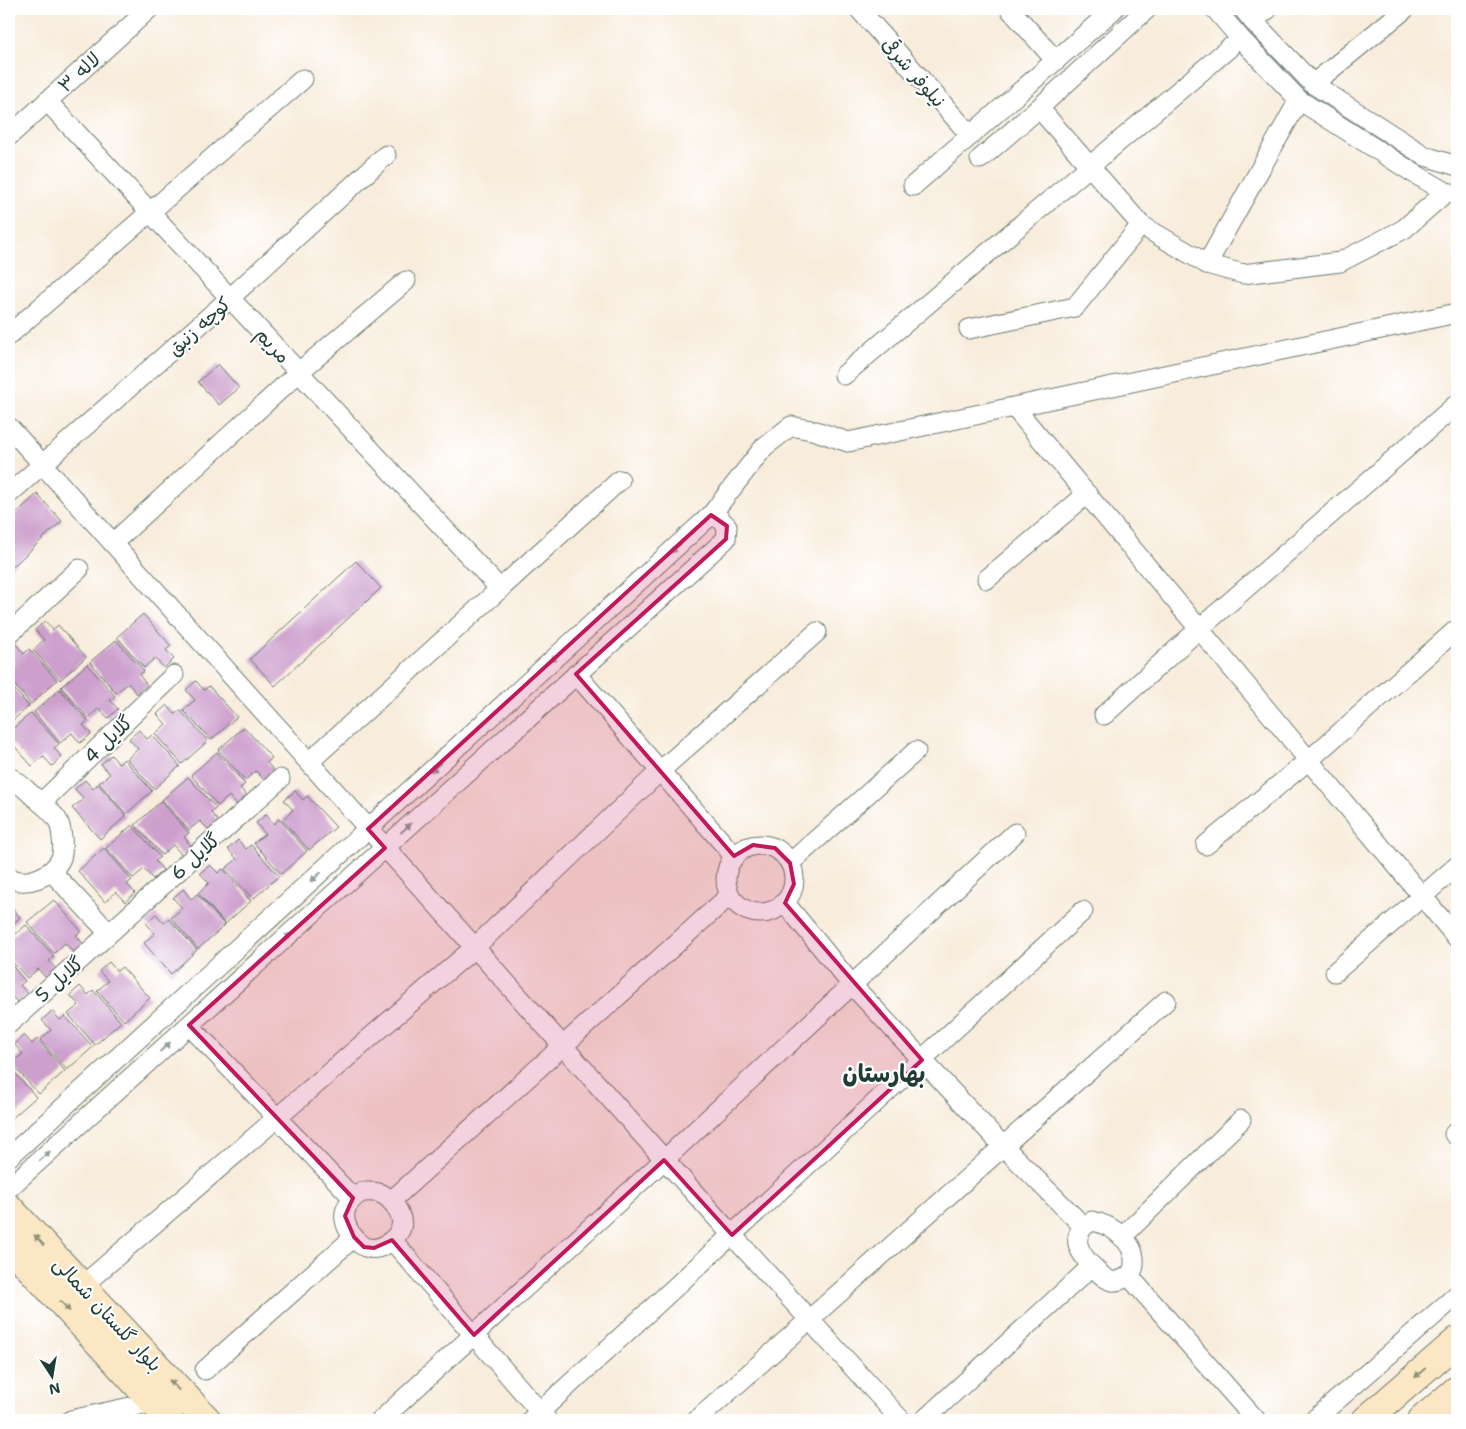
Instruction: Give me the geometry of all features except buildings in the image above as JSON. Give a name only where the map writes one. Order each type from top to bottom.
[{"type":"street","name":"لاله ۳","points":[[9,136],[150,9]]},
{"type":"street","name":"نیلوفر شرقی","points":[[859,9],[970,136]]},
{"type":"street","points":[[1010,9],[1056,61]]},
{"type":"street","points":[[913,186],[1114,9]]},
{"type":"street","points":[[980,159],[1147,9]]},
{"type":"street","points":[[1039,108],[1141,224],[1207,264],[1244,274],[1340,262],[1404,229],[1451,192],[1415,174],[1300,100],[1240,38],[1215,9]]},
{"type":"street","points":[[1268,9],[1248,15],[1313,84],[1426,156],[1457,166]]},
{"type":"street","points":[[1313,84],[1404,9]]},
{"type":"street","points":[[844,375],[1229,48]]},
{"type":"street","points":[[9,335],[303,79]]},
{"type":"street","points":[[1207,264],[1300,100]]},
{"type":"street","name":"مریم","points":[[47,101],[500,589]]},
{"type":"street","name":"کوچه زنبق","points":[[9,494],[230,298],[386,155]]},
{"type":"street","points":[[969,329],[1075,308],[1141,224]]},
{"type":"street","points":[[113,543],[299,372],[406,281]]},
{"type":"street","points":[[9,1157],[712,515],[764,447],[792,426],[816,431],[848,442],[1455,317]]},
{"type":"street","points":[[1104,715],[1457,404]]},
{"type":"street","points":[[1014,407],[1457,938]]},
{"type":"street","points":[[9,427],[664,1160],[901,1420]]},
{"type":"street","points":[[309,762],[620,480]]},
{"type":"street","points":[[987,580],[1087,494]]},
{"type":"street","points":[[9,1188],[726,539],[727,526],[720,519],[712,515]]},
{"type":"street","points":[[9,634],[79,569]]},
{"type":"street","points":[[1206,845],[1309,760],[1457,629]]},
{"type":"street","points":[[82,1286],[474,948],[660,771],[817,632]]},
{"type":"street","points":[[576,674],[734,856]]},
{"type":"street","name":"گلایل 4","points":[[41,803],[174,675]]},
{"type":"street","points":[[790,863],[916,750]]},
{"type":"street","points":[[9,778],[15,780],[58,820],[62,837],[61,858],[51,871],[36,880],[14,880],[9,877]]},
{"type":"street","name":"گلایل 6","points":[[109,934],[280,779]]},
{"type":"street","points":[[381,1420],[1015,833]]},
{"type":"street","points":[[753,845],[775,848],[790,863],[794,884],[785,903],[766,913],[745,911],[729,896],[725,875],[734,856],[753,845]]},
{"type":"street","points":[[1335,972],[1457,866]]},
{"type":"street","points":[[51,871],[109,934]]},
{"type":"street","points":[[391,1201],[729,896]]},
{"type":"street","points":[[785,903],[852,985],[1004,1146],[1083,1226]]},
{"type":"street","points":[[392,1240],[474,1335],[540,1418],[732,1235],[1082,911]]},
{"type":"street","name":"گلایل 5","points":[[9,1024],[109,934]]},
{"type":"street","points":[[697,1420],[1166,1001]]},
{"type":"street","points":[[189,1025],[353,1198]]},
{"type":"street","points":[[1122,1237],[1241,1120]]},
{"type":"street","points":[[362,1192],[381,1193],[391,1201],[402,1220],[400,1230],[384,1246],[364,1247],[346,1226],[344,1216],[346,1206],[362,1192]]},
{"type":"street","name":"بلوار گلستان شمالی","points":[[9,1208],[207,1420]]},
{"type":"street","points":[[1092,1221],[1102,1223],[1122,1237],[1132,1249],[1135,1258],[1134,1269],[1129,1276],[1121,1280],[1112,1281],[1102,1276],[1083,1256],[1078,1246],[1078,1236],[1083,1226],[1092,1221]]},
{"type":"street","points":[[205,1370],[354,1237]]},
{"type":"street","name":"بلوار گلستان شمالی","points":[[9,1245],[161,1411]]},
{"type":"street","points":[[924,1420],[1092,1266]]},
{"type":"street","points":[[1129,1276],[1256,1420]]},
{"type":"street","points":[[1314,1420],[1456,1295]]},
{"type":"street","points":[[1366,1420],[1457,1341]]},
{"type":"street","points":[[130,1378],[150,1359]]},
{"type":"street","points":[[1422,1420],[1457,1390]]},
{"type":"street","points":[[71,1420],[161,1411]]},
{"type":"highlighted area","points":[[711,515],[727,526],[726,539],[576,674],[734,856],[753,845],[775,848],[790,863],[794,884],[785,903],[922,1060],[732,1235],[664,1160],[474,1335],[392,1240],[374,1248],[364,1247],[354,1237],[345,1216],[353,1198],[189,1025],[385,848],[368,829]]},
{"type":"district","name":"بهارستان","points":[[884,1074]]}]
